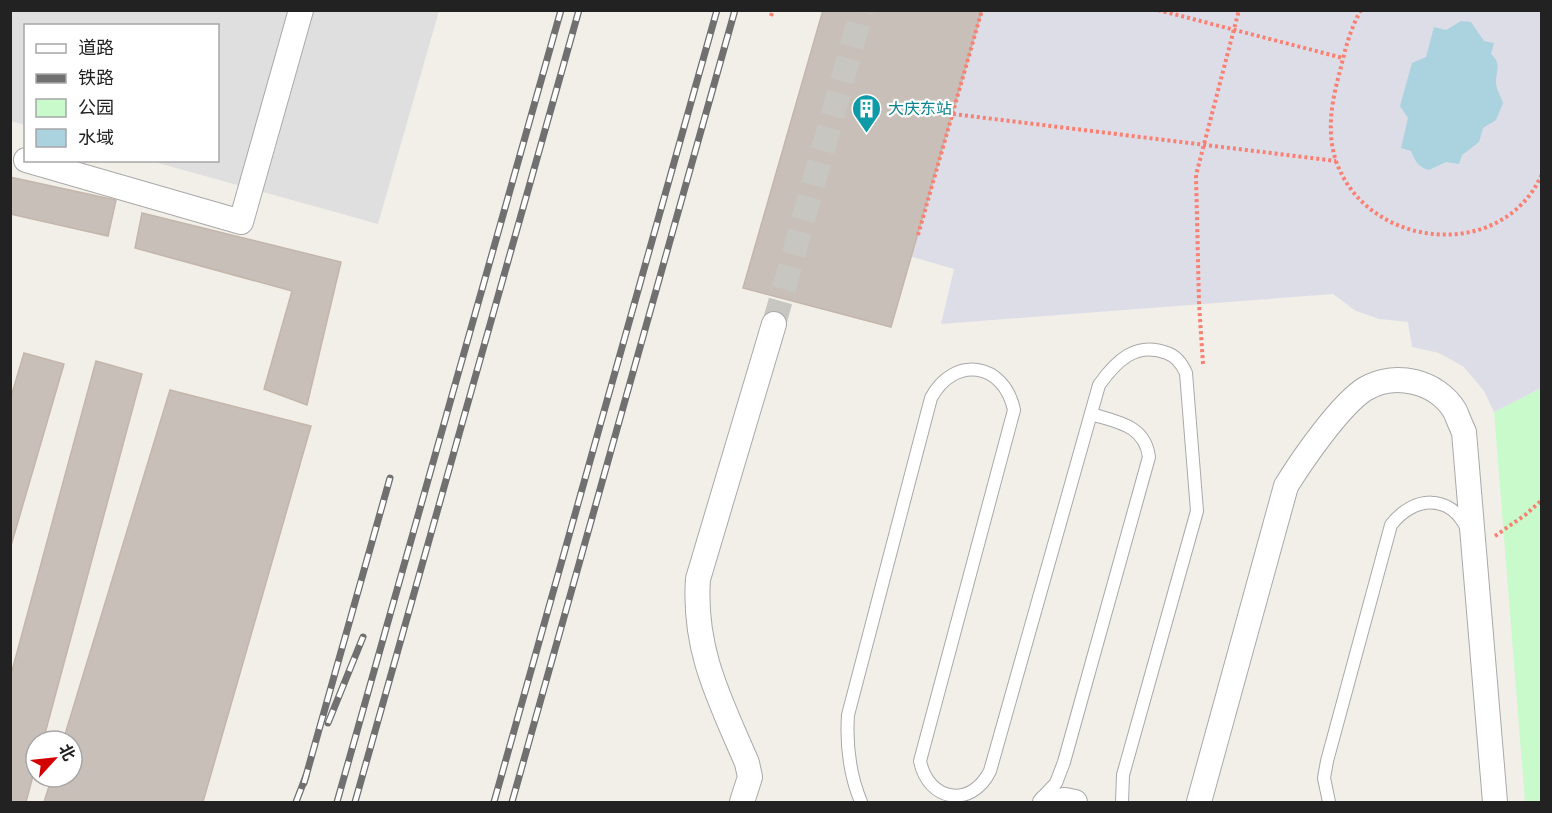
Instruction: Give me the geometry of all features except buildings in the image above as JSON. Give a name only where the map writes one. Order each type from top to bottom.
[{"type":"street","points":[[33,162],[241,222],[301,10]]},
{"type":"street","points":[[742,802],[750,777],[747,763],[707,670],[699,638],[696,608],[698,579],[774,324]]},
{"type":"street","points":[[1198,802],[1286,486],[1298,467],[1350,401],[1366,389],[1383,382],[1400,380],[1420,383],[1440,394],[1454,411],[1464,432],[1494,795]]},
{"type":"street","points":[[1046,802],[1065,800],[1075,802]]},
{"type":"lane","points":[[861,802],[853,784],[846,746],[848,715],[931,398],[937,387],[956,372],[980,370],[993,375],[1004,384],[1011,396],[1014,410],[922,749],[920,761],[928,783],[948,795],[969,793],[978,788],[990,771],[1099,385],[1110,369],[1124,357],[1141,349],[1157,349],[1171,354],[1183,364],[1186,373],[1197,511],[1123,775],[1122,802]]},
{"type":"lane","points":[[1037,802],[1056,783],[1064,762],[1149,457],[1148,446],[1135,429],[1091,414]]},
{"type":"lane","points":[[1329,802],[1324,778],[1328,760],[1391,525],[1400,513],[1412,506],[1426,502],[1441,504],[1454,511],[1463,520],[1469,532],[1475,565]]},
{"type":"path","points":[[918,235],[982,10]]},
{"type":"path","points":[[1158,10],[1343,58]]},
{"type":"path","points":[[1204,376],[1198,304],[1196,175],[1239,10]]},
{"type":"path","points":[[1361,10],[1352,25],[1333,96],[1330,129],[1336,161],[1352,190],[1375,214],[1404,229],[1441,236],[1478,230],[1511,213],[1537,185],[1542,174]]},
{"type":"path","points":[[953,114],[1336,161]]},
{"type":"path","points":[[1494,536],[1542,500]]},
{"type":"shaded area","points":[[10,11],[439,11],[378,224],[155,162],[219,162],[219,24],[24,24],[24,125],[11,121]]},
{"type":"shaded area","points":[[948,11],[1541,11],[1541,388],[1494,412],[1484,391],[1464,367],[1439,353],[1412,347],[1408,322],[1379,319],[1356,311],[1333,294],[941,324],[954,269],[881,248]]},
{"type":"green space","points":[[1541,388],[1541,802],[1525,802],[1494,412]]},
{"type":"water","points":[[1461,21],[1471,22],[1484,41],[1494,43],[1491,54],[1497,64],[1496,85],[1503,103],[1496,120],[1483,128],[1479,142],[1462,155],[1459,164],[1446,162],[1429,170],[1417,163],[1411,151],[1401,148],[1408,118],[1400,106],[1412,63],[1426,57],[1434,27],[1446,30]]},
{"type":"tunnel","points":[[774,324],[862,10]]},
{"type":"railway","points":[[337,802],[561,10]]},
{"type":"railway","points":[[355,802],[579,10]]},
{"type":"railway","points":[[494,802],[717,10]]},
{"type":"railway","points":[[512,802],[735,10]]},
{"type":"railway","points":[[304,783],[390,478]]},
{"type":"railway","points":[[328,723],[363,637]]},
{"type":"railway","points":[[296,802],[306,776]]},
{"type":"place","name":"大庆东站","points":[[867,134]]}]
